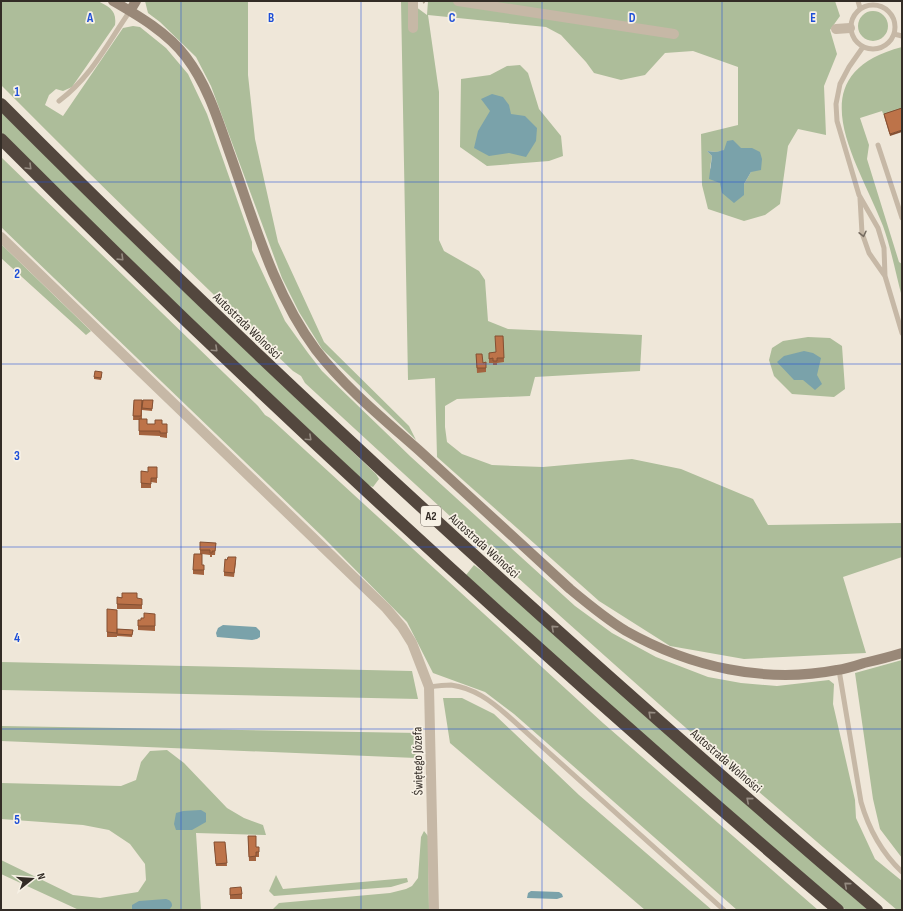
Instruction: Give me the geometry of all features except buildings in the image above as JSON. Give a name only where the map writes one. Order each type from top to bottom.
[{"type":"highway","name":"Autostrada Wolności","points":[[1,104],[199,299],[491,572],[675,735],[877,910]]},
{"type":"highway","name":"A2","points":[[1,139],[181,317],[437,557],[580,686],[838,910]]},
{"type":"street","points":[[113,1],[153,27],[176,46],[185,56],[210,96],[267,258],[281,292],[316,350],[354,392],[597,612],[625,630],[653,645],[682,657],[724,669],[784,675],[839,670],[902,653]]},
{"type":"street","points":[[130,11],[136,1]]},
{"type":"street","points":[[413,1],[413,28]]},
{"type":"street","points":[[458,1],[674,34]]},
{"type":"street","points":[[836,29],[850,28]]},
{"type":"street","name":"Świętego Józefa","points":[[1,237],[370,593],[396,620],[412,643],[429,686],[434,910]]},
{"type":"lane","points":[[858,1],[860,8]]},
{"type":"lane","points":[[879,3],[887,9],[892,16],[895,25],[894,34],[889,42],[881,48],[872,49],[863,47],[853,37],[850,28],[854,15],[860,8],[879,3]]},
{"type":"lane","points":[[59,102],[82,82],[130,11]]},
{"type":"lane","points":[[894,34],[902,36]]},
{"type":"lane","points":[[863,47],[849,67],[840,84],[836,104],[837,122],[859,195],[878,228],[884,248],[885,276],[902,333]]},
{"type":"lane","points":[[878,145],[902,218]]},
{"type":"lane","points":[[859,195],[862,233],[869,253],[885,276]]},
{"type":"lane","points":[[839,670],[860,802],[871,832],[883,852],[902,872]]},
{"type":"lane","points":[[429,686],[450,685],[466,688],[485,697],[724,910]]},
{"type":"green space","points":[[1,1],[98,1],[109,7],[113,12],[115,16],[115,25],[72,87],[63,91],[56,89],[49,95],[45,105],[63,116],[123,28],[133,26],[140,27],[166,48],[188,74],[207,114],[252,242],[252,250],[285,321],[308,353],[322,371],[411,457],[575,606],[612,633],[656,657],[708,677],[741,683],[777,686],[829,680],[834,684],[833,704],[855,800],[856,818],[875,859],[902,881],[902,910],[897,910],[822,846],[672,716],[524,584],[305,383],[301,376],[293,371],[183,265],[1,85]]},
{"type":"green space","points":[[145,1],[248,1],[248,75],[255,139],[278,242],[324,342],[409,426],[416,440],[322,349],[299,312],[282,278],[211,86],[196,57],[160,22],[148,13]]},
{"type":"green space","points":[[401,1],[408,1],[427,15],[428,1],[835,1],[840,16],[830,30],[837,54],[824,86],[826,135],[798,129],[788,146],[780,204],[765,215],[744,221],[708,209],[702,185],[701,134],[738,125],[738,67],[693,51],[665,53],[645,75],[621,80],[594,73],[561,35],[546,27],[428,15],[439,92],[439,240],[444,251],[479,271],[485,280],[488,321],[508,329],[642,335],[640,371],[535,377],[530,396],[457,399],[445,406],[445,427],[447,442],[462,454],[492,465],[543,467],[632,459],[681,469],[753,499],[768,525],[902,523],[902,557],[843,577],[866,653],[744,659],[670,646],[599,601],[437,457],[435,378],[408,380]],"holes":[[[741,148],[752,148],[751,172],[744,184],[744,195],[720,183],[710,168],[712,156],[707,151],[716,152]]]},
{"type":"green space","points":[[873,11],[884,15],[888,26],[884,37],[873,41],[862,37],[858,26],[862,15]]},
{"type":"green space","points":[[902,47],[902,110],[884,116],[882,111],[860,118],[869,145],[867,159],[899,262],[902,264],[902,297],[883,226],[860,175],[850,148],[843,123],[842,99],[850,78],[869,60]]},
{"type":"green space","points":[[520,65],[528,73],[539,109],[561,136],[563,156],[549,161],[487,166],[460,147],[461,79],[490,75],[507,66]]},
{"type":"green space","points":[[1,112],[155,264],[376,474],[379,479],[373,487],[368,485],[229,354],[1,132]]},
{"type":"green space","points":[[1,157],[258,406],[265,415],[603,723],[818,910],[737,910],[514,714],[485,692],[433,673],[407,622],[324,538],[1,227]]},
{"type":"green space","points":[[1,244],[91,331],[86,335],[1,258]]},
{"type":"green space","points":[[808,337],[830,338],[842,346],[845,389],[834,397],[792,394],[774,376],[769,360],[772,348],[783,341]]},
{"type":"green space","points":[[474,565],[868,910],[846,910],[702,786],[466,575]]},
{"type":"green space","points":[[902,660],[902,858],[880,829],[873,799],[855,673]]},
{"type":"green space","points":[[1,662],[412,671],[418,699],[1,690]]},
{"type":"green space","points":[[443,698],[462,698],[494,714],[579,795],[712,910],[645,910],[450,743]]},
{"type":"green space","points":[[1,726],[419,733],[416,758],[1,741]]},
{"type":"green space","points":[[167,750],[184,763],[227,808],[244,818],[263,825],[266,835],[196,833],[201,910],[79,910],[1,874],[1,860],[73,895],[100,898],[138,892],[146,880],[145,864],[130,844],[109,830],[83,825],[1,819],[1,783],[121,786],[136,780],[141,762],[150,751]]},
{"type":"green space","points":[[424,831],[428,836],[429,910],[272,910],[279,903],[390,893],[412,886],[418,878],[421,837]]},
{"type":"green space","points":[[276,875],[283,889],[407,878],[408,882],[391,887],[274,896],[269,891]]},
{"type":"water","points":[[492,94],[503,97],[509,105],[511,114],[525,116],[537,128],[536,141],[526,157],[509,153],[489,156],[474,148],[478,131],[490,111],[481,99]]},
{"type":"water","points":[[733,140],[741,148],[752,148],[760,152],[762,159],[761,170],[751,172],[744,184],[744,195],[734,203],[722,193],[720,183],[709,179],[712,156],[707,151],[716,152],[724,150],[727,141]]},
{"type":"water","points":[[804,351],[813,353],[821,358],[817,375],[822,384],[815,390],[803,380],[794,380],[777,362],[784,356]]},
{"type":"water","points":[[223,625],[256,627],[260,631],[260,637],[252,640],[217,637],[216,633],[218,628]]},
{"type":"water","points":[[201,810],[206,813],[206,822],[192,830],[176,830],[174,824],[176,813]]},
{"type":"water","points":[[531,891],[559,892],[563,897],[557,899],[527,898],[528,893]]},
{"type":"water","points":[[166,899],[172,903],[169,910],[132,910],[132,905],[139,901]]}]
